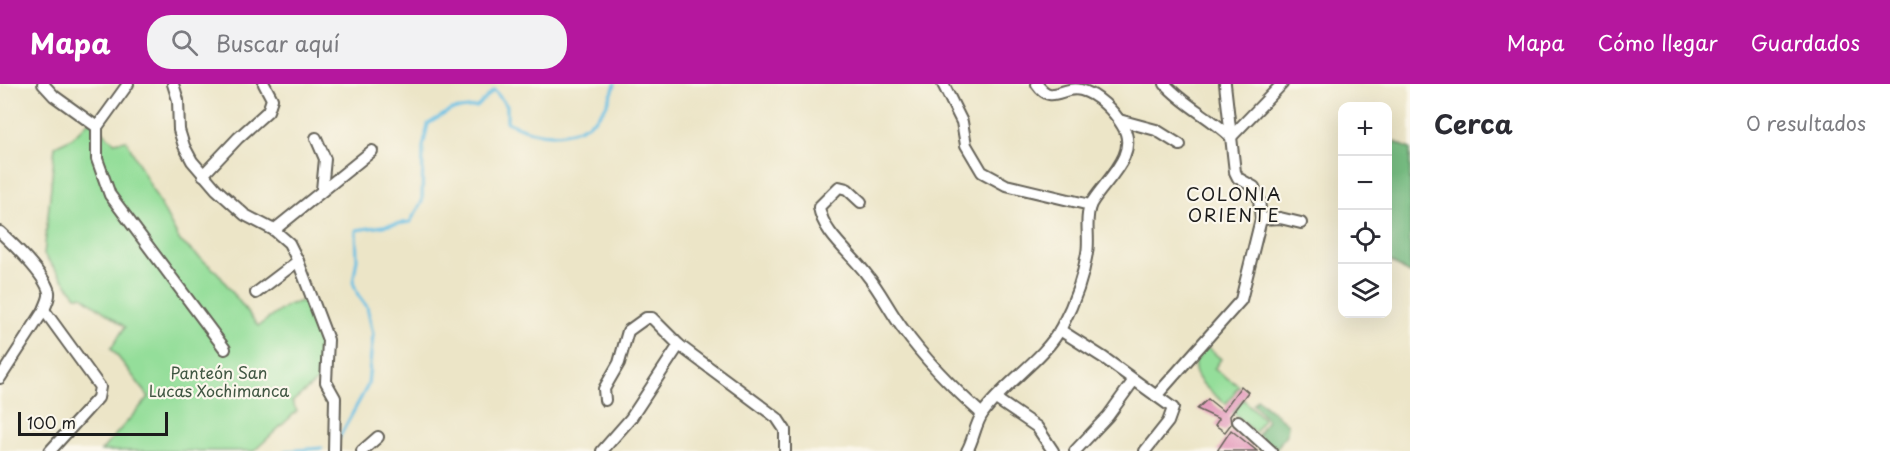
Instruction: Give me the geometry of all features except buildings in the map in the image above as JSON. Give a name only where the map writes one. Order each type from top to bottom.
[{"type":"street","points":[[43,84],[54,96],[97,127]]},
{"type":"street","points":[[128,84],[97,127],[97,159],[110,195],[225,349]]},
{"type":"street","points":[[173,84],[184,146],[203,175],[245,215],[274,230],[289,243],[298,261],[328,340],[326,382],[335,398],[334,451]]},
{"type":"street","points":[[203,175],[268,111],[272,99],[264,84]]},
{"type":"street","points":[[943,84],[962,122],[966,145],[982,172],[1006,185],[1090,205]]},
{"type":"street","points":[[968,451],[982,414],[1060,330],[1074,301],[1083,273],[1089,244],[1090,205],[1125,155],[1127,137],[1119,120],[1089,93],[1069,90],[1052,95],[1042,92],[1037,84]]},
{"type":"street","points":[[1166,84],[1186,105],[1211,118],[1231,137]]},
{"type":"street","points":[[1156,396],[1241,300],[1261,219],[1259,199],[1254,187],[1238,177],[1233,164],[1225,84]]},
{"type":"street","points":[[1231,137],[1282,84]]},
{"type":"street","points":[[1119,120],[1156,130],[1180,145]]},
{"type":"street","points":[[316,138],[325,159],[322,190]]},
{"type":"street","points":[[274,230],[372,151]]},
{"type":"street","points":[[861,202],[847,189],[839,187],[819,207],[820,214],[838,242],[868,275],[901,328],[928,362],[982,414]]},
{"type":"street","points":[[1261,219],[1280,218],[1301,223]]},
{"type":"street","points":[[0,232],[31,265],[49,290],[44,310],[0,378]]},
{"type":"street","points":[[256,293],[298,261]]},
{"type":"street","points":[[44,310],[100,387],[94,403],[50,451]]},
{"type":"street","points":[[605,400],[604,389],[619,363],[628,331],[646,318],[652,318],[679,345],[777,418],[785,430],[785,451]]},
{"type":"street","points":[[1060,330],[1173,408],[1168,422],[1145,451]]},
{"type":"street","points":[[602,451],[631,417],[679,345]]},
{"type":"street","points":[[1075,451],[1108,416],[1134,380]]},
{"type":"street","points":[[996,399],[1037,427],[1053,451]]},
{"type":"street","points":[[1238,421],[1271,451]]},
{"type":"street","points":[[362,451],[378,437]]},
{"type":"green space","name":"Panteón San Lucas Xochimanca","points":[[90,120],[114,142],[126,140],[180,241],[217,272],[258,326],[288,305],[309,299],[323,340],[322,377],[292,402],[297,411],[254,451],[101,451],[149,397],[111,348],[125,327],[82,296],[76,296],[44,255],[55,146],[72,138]]},
{"type":"green space","points":[[1395,142],[1410,149],[1410,274],[1392,263],[1392,146]]},
{"type":"green space","points":[[1204,345],[1221,359],[1214,369],[1239,386],[1226,404],[1204,385],[1195,371],[1194,363],[1197,354]]},
{"type":"green space","points":[[1243,399],[1263,419],[1255,433],[1233,412]]},
{"type":"green space","points":[[1257,399],[1288,424],[1287,433],[1275,451],[1258,435],[1267,420],[1253,404]]},
{"type":"waterway","points":[[339,438],[368,385],[373,334],[367,307],[358,295],[353,282],[357,259],[356,230],[410,222],[422,202],[423,147],[428,124],[451,110],[477,107],[494,90],[507,106],[507,122],[540,133],[557,134],[572,131],[586,125],[598,115],[608,102],[615,84]]},
{"type":"waterway","points":[[285,451],[322,448]]},
{"type":"district","name":"COLONIA ORIENTE","points":[[1234,205]]}]
